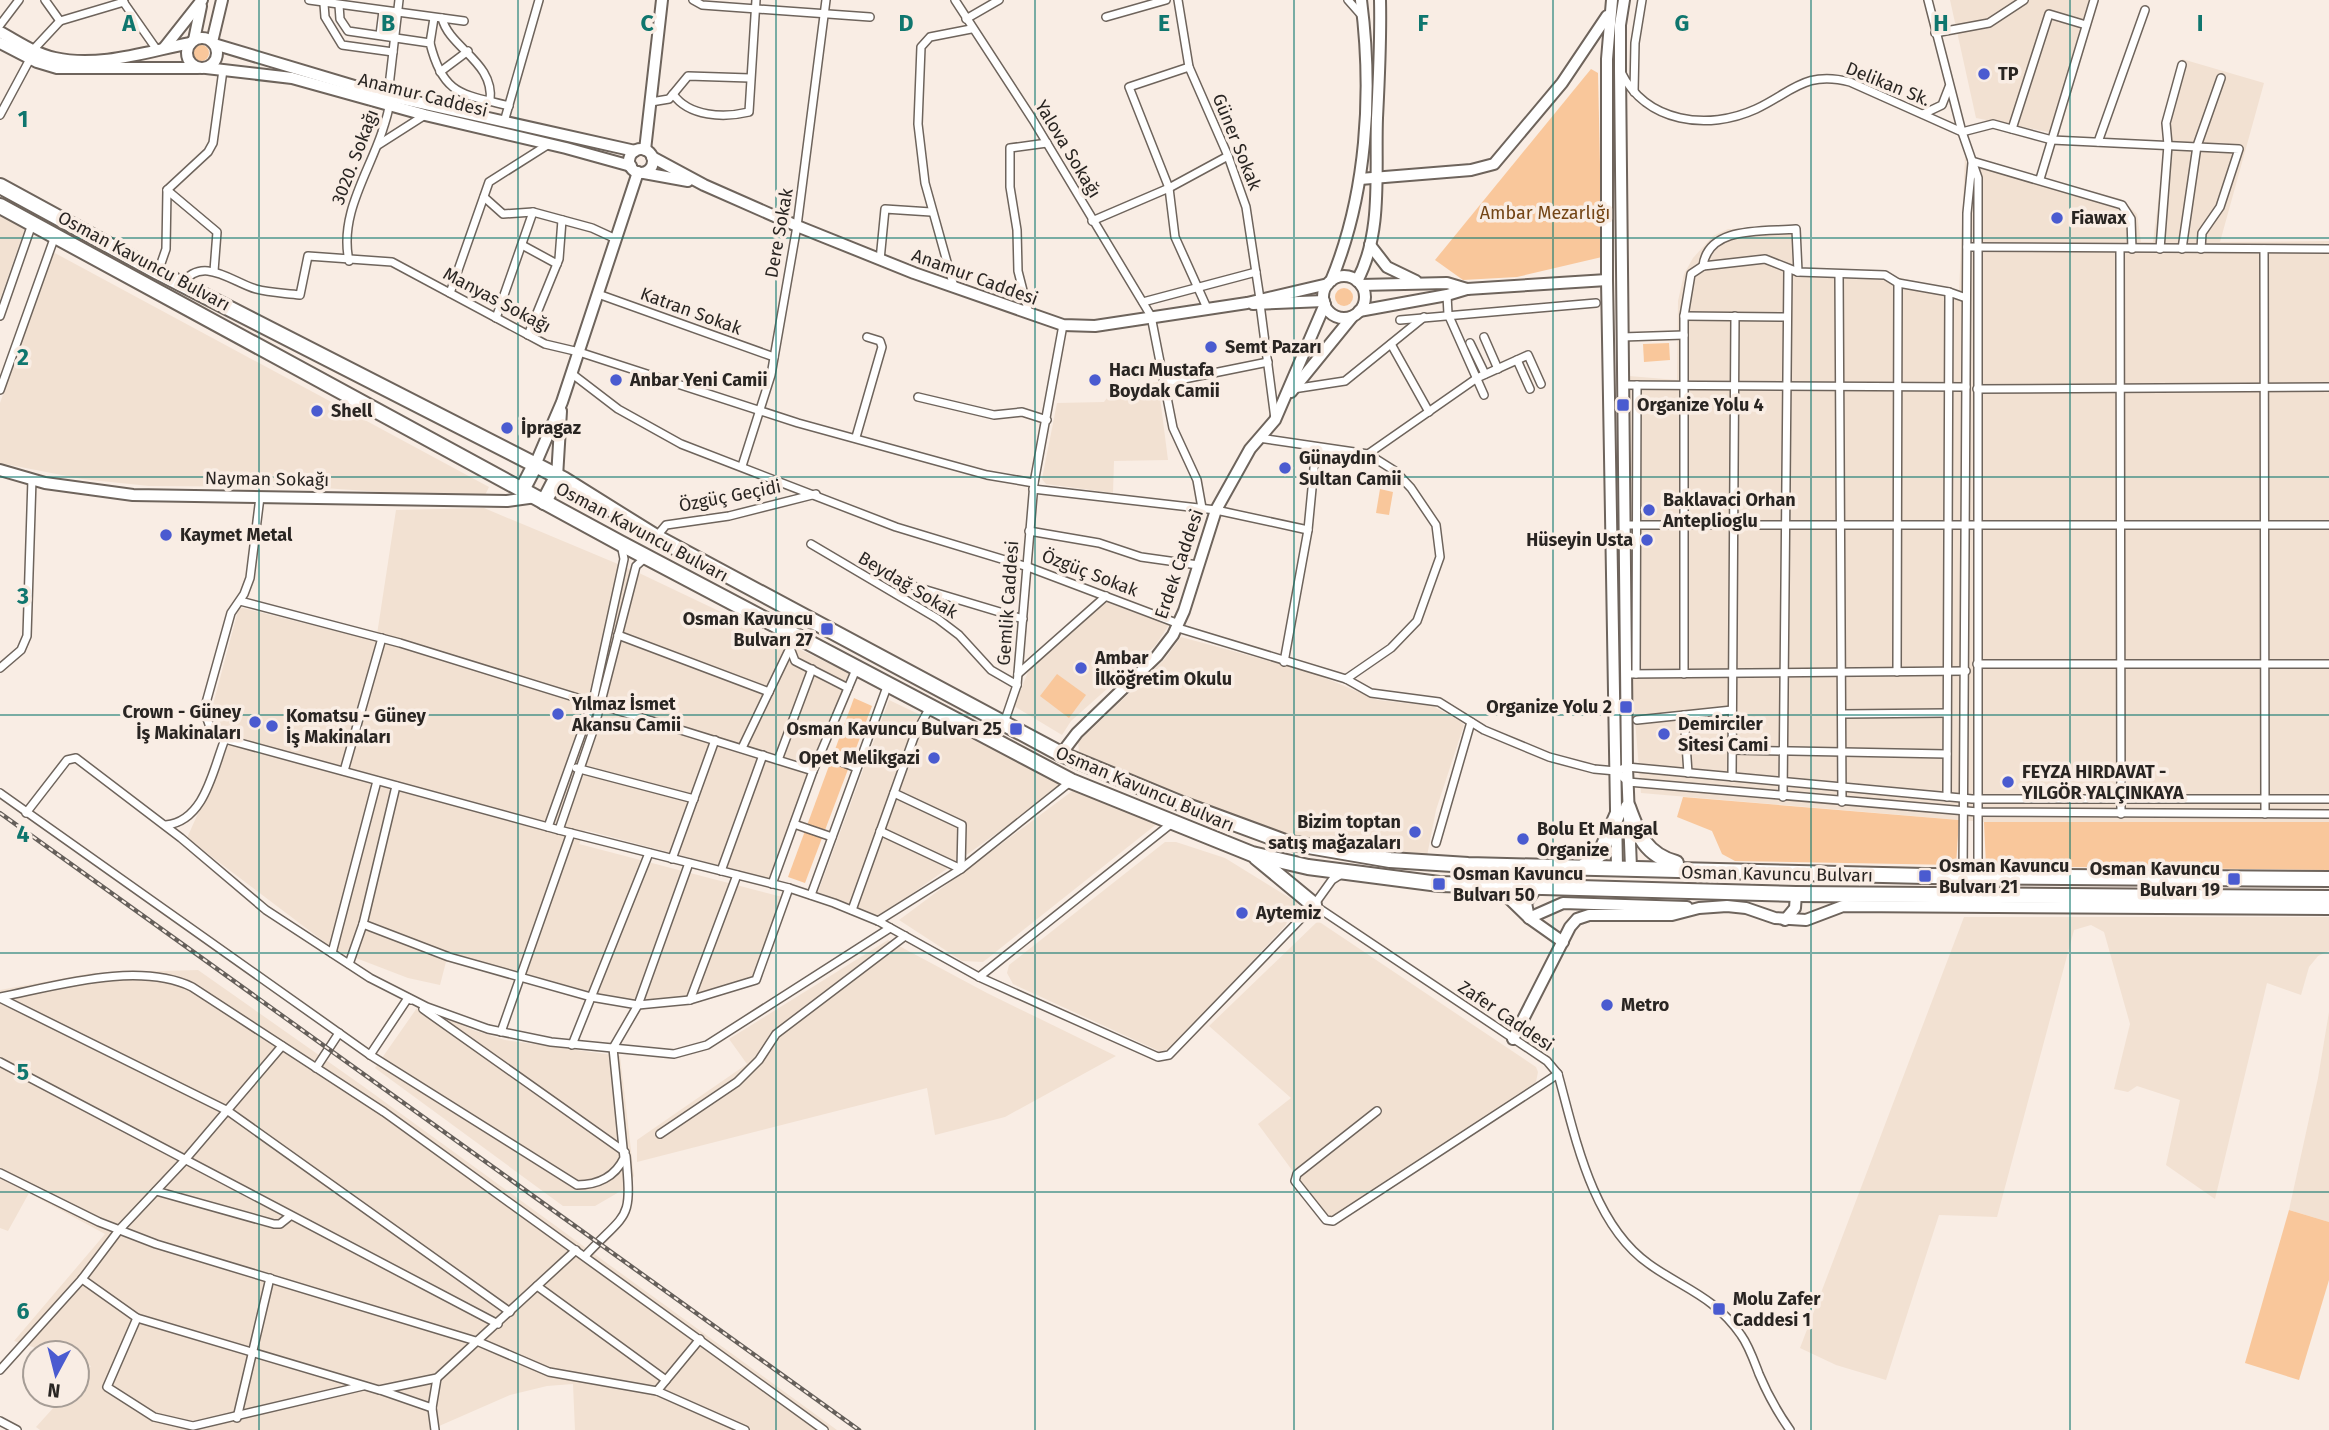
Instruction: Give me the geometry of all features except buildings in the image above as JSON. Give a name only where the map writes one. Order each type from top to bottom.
[{"type":"highway","name":"Osman Kavuncu Bulvarı","points":[[0,186],[181,284],[535,465],[656,537],[1062,754],[1182,804],[1285,842],[1390,860],[1971,876],[2329,880]]},
{"type":"highway","name":"Osman Kavuncu Bulvarı","points":[[0,206],[647,557],[792,641],[857,667],[1071,781],[1252,854],[1344,873],[1415,882],[1625,888],[1796,901],[2186,903],[2329,898]]},
{"type":"highway","points":[[522,490],[535,465]]},
{"type":"highway","points":[[540,500],[557,477]]},
{"type":"highway","points":[[952,719],[987,723],[1054,758],[1062,754]]},
{"type":"highway","points":[[1583,867],[1600,854],[1623,810]]},
{"type":"highway","points":[[1623,810],[1652,853],[1695,868]]},
{"type":"highway","points":[[1252,854],[1314,905]]},
{"type":"highway","points":[[1625,888],[1630,868]]},
{"type":"street","points":[[0,25],[19,0]]},
{"type":"street","points":[[45,0],[60,21]]},
{"type":"street","points":[[202,0],[187,57],[202,68],[216,58],[222,0]]},
{"type":"street","points":[[0,115],[32,54],[60,21],[123,1],[161,49],[202,0]]},
{"type":"street","points":[[309,0],[464,21]]},
{"type":"street","name":"3020. Sokağı","points":[[349,261],[346,239],[349,214],[378,145],[389,101],[399,0]]},
{"type":"street","points":[[504,122],[539,0]]},
{"type":"street","points":[[638,170],[652,166],[644,153],[662,0]]},
{"type":"street","points":[[693,0],[702,5],[870,17]]},
{"type":"street","points":[[673,94],[680,105],[696,112],[737,115],[749,112],[756,0]]},
{"type":"street","name":"Dere Sokak","points":[[742,466],[774,357],[797,226],[826,0]]},
{"type":"street","name":"Yalova Sokağı","points":[[955,0],[971,29],[1047,143],[1150,316],[1173,428],[1194,473],[1202,508]]},
{"type":"street","points":[[965,19],[999,0]]},
{"type":"street","points":[[1106,17],[1166,0]]},
{"type":"street","name":"Güner Sokak","points":[[1178,0],[1189,67],[1228,156],[1246,207],[1275,420]]},
{"type":"street","points":[[1348,0],[1363,17]]},
{"type":"street","points":[[1324,303],[1346,245],[1360,178],[1367,61],[1361,0]]},
{"type":"street","points":[[1356,314],[1365,299],[1359,283],[1370,245],[1376,178],[1381,67],[1380,0]]},
{"type":"street","points":[[1612,0],[1607,59],[1607,280],[1621,769],[1630,868]]},
{"type":"street","points":[[1624,0],[1620,25],[1622,337],[1624,525],[1631,674]]},
{"type":"street","points":[[1634,92],[1635,51],[1642,0]]},
{"type":"street","points":[[1928,0],[1962,132],[1978,178],[1979,799],[1971,876]]},
{"type":"street","points":[[1935,33],[1989,23],[2024,0]]},
{"type":"street","points":[[2040,179],[2094,0]]},
{"type":"street","points":[[324,4],[325,17],[342,45],[393,52]]},
{"type":"street","points":[[339,5],[340,19],[348,31],[430,43]]},
{"type":"street","points":[[2098,142],[2145,10]]},
{"type":"street","points":[[380,35],[383,11]]},
{"type":"street","points":[[1360,178],[1471,170],[1494,164],[1562,83],[1609,14]]},
{"type":"street","points":[[2012,129],[2049,14],[2086,25]]},
{"type":"street","points":[[438,18],[430,43],[440,72],[455,92],[509,106]]},
{"type":"street","points":[[438,18],[468,51],[489,83],[490,101]]},
{"type":"street","points":[[954,288],[931,212],[918,124],[922,45],[930,37],[971,29]]},
{"type":"street","name":"Anamur Caddesi","points":[[0,32],[50,67],[77,70],[202,68],[292,78],[389,101],[504,122],[644,153],[704,185],[797,226],[1029,316],[1063,325],[1095,326],[1260,301]]},
{"type":"street","points":[[193,41],[205,38],[217,44]]},
{"type":"street","name":"Anamur Caddesi","points":[[0,43],[32,54],[78,61],[161,49],[193,41]]},
{"type":"street","name":"Anamur Caddesi","points":[[217,44],[425,115],[550,144],[638,170],[704,185]]},
{"type":"street","points":[[440,72],[468,51]]},
{"type":"street","points":[[1607,59],[1620,70]]},
{"type":"street","points":[[2160,249],[2168,145],[2166,124],[2182,65]]},
{"type":"street","points":[[1189,67],[1129,87],[1169,188],[1175,237],[1207,308]]},
{"type":"street","points":[[158,272],[166,249],[167,190],[211,148],[216,134],[216,104],[223,70]]},
{"type":"street","name":"Delikan Sk.","points":[[1620,70],[1634,92],[1665,116],[1704,120],[1756,109],[1802,82],[1833,79],[1850,82],[1962,132]]},
{"type":"street","points":[[651,102],[669,99],[688,76],[750,78]]},
{"type":"street","points":[[2182,249],[2197,146],[2221,78]]},
{"type":"street","points":[[1922,114],[1942,105],[1950,87]]},
{"type":"street","points":[[378,145],[425,115]]},
{"type":"street","points":[[1962,132],[1993,124],[2052,140],[2239,149],[2220,206],[2202,233],[2201,249]]},
{"type":"street","points":[[1029,316],[1018,271],[1017,230],[1010,187],[1010,148],[1047,143]]},
{"type":"street","points":[[450,293],[489,182],[550,144]]},
{"type":"street","points":[[638,170],[630,159],[644,153]]},
{"type":"street","points":[[1092,221],[1169,188],[1228,156]]},
{"type":"street","points":[[1972,161],[2122,205],[2131,219],[2132,249]]},
{"type":"street","points":[[1971,876],[1965,812],[1966,298],[1972,161]]},
{"type":"street","points":[[535,465],[562,402],[638,170]]},
{"type":"street","points":[[167,190],[217,232],[214,271],[194,273],[181,284]]},
{"type":"street","points":[[484,197],[506,215],[533,212],[616,239]]},
{"type":"street","points":[[880,260],[885,209],[931,212]]},
{"type":"street","points":[[496,318],[533,212]]},
{"type":"street","points":[[528,335],[557,264],[562,220]]},
{"type":"street","points":[[0,316],[33,223]]},
{"type":"street","points":[[1684,674],[1684,316],[1689,278],[1703,266],[1708,249],[1721,238],[1796,229],[1798,272]]},
{"type":"street","points":[[0,390],[56,235]]},
{"type":"street","points":[[522,245],[557,264]]},
{"type":"street","points":[[1370,245],[1387,267],[1425,284]]},
{"type":"street","points":[[1967,247],[2329,249]]},
{"type":"street","points":[[2120,249],[2121,814]]},
{"type":"street","points":[[2264,249],[2265,814]]},
{"type":"street","name":"Manyas Sokağı","points":[[214,271],[256,289],[300,295],[308,256],[392,262],[545,344],[579,352],[758,411],[1034,486],[1216,510],[1308,530]]},
{"type":"street","points":[[1703,266],[1765,259],[1798,272],[1885,275],[1898,283],[1949,292],[1966,298]]},
{"type":"street","points":[[1783,797],[1788,270]]},
{"type":"street","points":[[1143,302],[1256,272]]},
{"type":"street","points":[[1839,274],[1842,802]]},
{"type":"street","points":[[1260,301],[1346,277],[1359,283],[1447,284],[1467,289]]},
{"type":"street","points":[[1324,303],[1334,316],[1356,314],[1467,289],[1607,280]]},
{"type":"street","points":[[1897,672],[1898,283]]},
{"type":"street","points":[[1947,797],[1949,292]]},
{"type":"street","name":"Katran Sokak","points":[[598,294],[774,357]]},
{"type":"street","points":[[1447,295],[1448,314],[1481,376]]},
{"type":"street","points":[[1260,301],[1324,303]]},
{"type":"street","name":"Erdek Caddesi","points":[[1062,754],[1077,733],[1163,650],[1178,626],[1216,510],[1259,438],[1275,420],[1324,303]]},
{"type":"street","points":[[1401,320],[1596,303]]},
{"type":"street","name":"Erdek Caddesi","points":[[1283,402],[1356,314]]},
{"type":"street","points":[[1684,316],[1787,317]]},
{"type":"street","points":[[1732,777],[1735,316]]},
{"type":"street","points":[[1293,389],[1345,381],[1424,317]]},
{"type":"street","name":"Gemlik Caddesi","points":[[1004,723],[1017,685],[1034,486],[1063,325]]},
{"type":"street","points":[[1622,337],[1684,335]]},
{"type":"street","points":[[856,437],[882,347],[880,341],[867,337]]},
{"type":"street","points":[[1483,337],[1498,369]]},
{"type":"street","points":[[1470,343],[1484,395]]},
{"type":"street","points":[[1391,344],[1429,412]]},
{"type":"street","points":[[1368,454],[1481,376],[1528,355],[1541,384]]},
{"type":"street","points":[[1517,360],[1530,389]]},
{"type":"street","points":[[1164,383],[1268,362]]},
{"type":"street","name":"Özgüç Sokak","points":[[571,373],[644,426],[688,447],[896,527],[1028,567],[1178,626],[1284,662],[1346,679],[1371,693],[1439,702],[1512,744],[1594,769],[1688,773],[1979,799],[2329,799]]},
{"type":"street","points":[[1623,385],[1966,387]]},
{"type":"street","points":[[1623,810],[1628,782],[1621,769],[1631,674],[1637,385]]},
{"type":"street","points":[[1977,389],[2329,387]]},
{"type":"street","points":[[918,397],[994,415],[1022,412],[1047,420]]},
{"type":"street","points":[[557,477],[562,402]]},
{"type":"street","points":[[1259,438],[1368,454],[1395,471],[1424,503],[1439,533],[1440,557],[1413,627],[1382,656],[1346,679]]},
{"type":"street","points":[[1284,662],[1308,530],[1316,447]]},
{"type":"street","name":"Nayman Sokağı","points":[[0,470],[32,479],[133,495],[540,500]]},
{"type":"street","points":[[0,668],[21,650],[27,636],[32,479]]},
{"type":"street","name":"Özgüç Geçidi","points":[[656,537],[666,524],[729,516],[816,494]]},
{"type":"street","points":[[260,497],[250,578],[240,601],[231,613],[204,710],[211,730],[225,738],[571,834],[811,895],[878,921],[979,977],[1152,1055],[1165,1056],[1314,905],[1332,880],[1344,873]]},
{"type":"street","points":[[1624,525],[2329,525]]},
{"type":"street","points":[[1029,531],[1099,543],[1141,557],[1198,565]]},
{"type":"street","points":[[559,830],[580,770],[597,702],[624,559],[620,543]]},
{"type":"street","name":"Beydağ Sokak","points":[[811,544],[938,619],[959,635],[991,670],[1017,685]]},
{"type":"street","points":[[548,827],[597,702],[636,566],[647,557]]},
{"type":"street","points":[[913,586],[1023,619]]},
{"type":"street","points":[[1018,674],[1106,596]]},
{"type":"street","points":[[240,601],[382,638],[597,702],[813,771]]},
{"type":"street","points":[[618,635],[769,692]]},
{"type":"street","points":[[344,771],[382,638]]},
{"type":"street","points":[[792,641],[795,661],[848,688]]},
{"type":"street","points":[[742,748],[792,641]]},
{"type":"street","points":[[1977,664],[2329,664]]},
{"type":"street","points":[[772,884],[813,771],[857,667]]},
{"type":"street","points":[[778,760],[812,669]]},
{"type":"street","points":[[1631,674],[1966,671]]},
{"type":"street","points":[[811,895],[888,684]]},
{"type":"street","points":[[852,910],[914,737],[930,707]]},
{"type":"street","points":[[1637,720],[1732,710]]},
{"type":"street","points":[[1842,714],[1947,713]]},
{"type":"street","points":[[1684,715],[1688,773]]},
{"type":"street","points":[[1436,843],[1471,722]]},
{"type":"street","points":[[165,825],[181,822],[197,808],[225,738]]},
{"type":"street","points":[[672,859],[715,740]]},
{"type":"street","points":[[1732,750],[1947,754]]},
{"type":"street","points":[[821,754],[857,768]]},
{"type":"street","points":[[721,871],[763,755]]},
{"type":"street","points":[[26,813],[67,760],[74,758],[165,825],[247,896],[349,964],[408,998],[447,1016],[500,1032],[572,1045],[674,1054],[701,1048],[890,928]]},
{"type":"street","points":[[570,766],[694,799]]},
{"type":"street","points":[[332,953],[377,780]]},
{"type":"street","points":[[878,921],[961,869],[1071,781]]},
{"type":"street","points":[[1628,782],[1978,813],[2329,814]]},
{"type":"street","points":[[349,964],[362,924],[396,786]]},
{"type":"street","points":[[0,793],[370,1055],[571,1184],[588,1185],[605,1179],[618,1168],[625,1153]]},
{"type":"street","points":[[894,793],[962,825],[961,869]]},
{"type":"street","points":[[979,977],[1173,822]]},
{"type":"street","points":[[794,824],[832,837]]},
{"type":"street","points":[[880,831],[961,869]]},
{"type":"street","points":[[500,1032],[571,834]]},
{"type":"street","points":[[572,1045],[649,853]]},
{"type":"street","points":[[585,1256],[619,1224],[627,1211],[629,1193],[613,1048],[638,1005],[689,863]]},
{"type":"street","points":[[690,1000],[737,875]]},
{"type":"street","points":[[1495,885],[1529,918],[1563,942]]},
{"type":"street","points":[[1529,918],[1526,903],[1538,886]]},
{"type":"street","points":[[362,924],[449,957],[591,997],[638,1005],[690,1000],[756,980],[789,888]]},
{"type":"street","points":[[1785,919],[1796,901]]},
{"type":"street","points":[[1796,901],[1806,920]]},
{"type":"street","points":[[1529,918],[1563,903],[1746,908],[1785,919],[1806,920],[1843,906],[2186,903],[2329,909]]},
{"type":"street","name":"Zafer Caddesi","points":[[1314,905],[1547,1061],[1558,1074],[1588,1179],[1616,1226],[1628,1244],[1648,1263],[1693,1288],[1743,1336],[1764,1385],[1790,1430]]},
{"type":"street","points":[[1513,1040],[1572,924],[1585,916],[1672,915],[1699,908]]},
{"type":"street","points":[[660,1134],[737,1082],[759,1060],[776,1034],[905,936]]},
{"type":"street","points":[[0,997],[86,980],[140,975],[165,977],[192,987],[384,1112],[824,1430]]},
{"type":"street","points":[[0,997],[228,1111],[510,1312]]},
{"type":"street","points":[[370,1055],[408,998]]},
{"type":"street","points":[[408,998],[625,1153]]},
{"type":"street","points":[[316,1068],[339,1033]]},
{"type":"street","points":[[0,1370],[82,1279],[119,1230],[184,1161],[282,1046]]},
{"type":"street","points":[[0,1062],[498,1324]]},
{"type":"street","points":[[1377,1111],[1297,1174],[1295,1181],[1326,1220],[1333,1221],[1558,1074]]},
{"type":"street","points":[[0,1173],[119,1230],[479,1342],[549,1372],[657,1391],[727,1427],[745,1430]]},
{"type":"street","points":[[156,1191],[274,1224],[280,1224],[290,1216]]},
{"type":"street","points":[[379,1390],[437,1378],[576,1250]]},
{"type":"street","points":[[237,1418],[270,1278]]},
{"type":"street","points":[[82,1279],[137,1318],[432,1408]]},
{"type":"street","points":[[537,1286],[666,1380]]},
{"type":"street","points":[[137,1318],[107,1387],[154,1416],[193,1426],[237,1418],[364,1386]]},
{"type":"street","points":[[657,1391],[700,1339]]},
{"type":"street","points":[[435,1430],[432,1408],[437,1378]]},
{"type":"street","points":[[0,1422],[17,1430]]},
{"type":"shaded area","points":[[1950,0],[2099,0],[2059,134],[1976,118]]},
{"type":"shaded area","points":[[2182,59],[2264,83],[2220,242],[2329,241],[2329,822],[1984,822],[1641,793],[1631,671],[1629,376],[1677,380],[1678,301],[1684,274],[1693,258],[1713,236],[1728,229],[1798,228],[1803,268],[1892,276],[1959,291],[1965,157],[2121,199],[2137,214],[2141,242],[2153,242],[2166,139]]},
{"type":"shaded area","points":[[0,215],[25,228],[0,300]]},
{"type":"shaded area","points":[[53,252],[489,487],[483,499],[309,487],[149,486],[82,479],[0,463],[0,403]]},
{"type":"shaded area","points":[[1158,382],[1168,460],[1114,461],[1113,493],[1046,484],[1042,479],[1057,403],[1104,402],[1114,389]]},
{"type":"shaded area","points":[[484,508],[637,572],[849,673],[770,879],[585,830],[579,844],[790,899],[752,986],[642,1010],[448,954],[440,985],[408,978],[335,950],[187,838],[233,735],[207,727],[239,607],[376,641],[396,510]]},
{"type":"shaded area","name":"Ambar İlköğretim Okulu","points":[[1106,602],[1169,625],[1155,646],[1071,721],[1062,735],[1014,706],[1028,672],[1038,660]]},
{"type":"shaded area","points":[[1181,637],[1313,673],[1378,700],[1433,706],[1460,721],[1464,725],[1436,810],[1427,856],[1393,854],[1314,841],[1257,825],[1194,803],[1079,752],[1078,742],[1164,660]]},
{"type":"shaded area","points":[[889,700],[1066,784],[879,917],[818,892]]},
{"type":"shaded area","points":[[1075,789],[1158,823],[983,962],[962,961],[899,920]]},
{"type":"shaded area","points":[[1165,842],[1176,842],[1225,858],[1298,903],[1285,926],[1171,1048],[1161,1052],[1013,984],[1007,973],[1009,965]]},
{"type":"shaded area","points":[[1964,917],[2329,917],[2329,951],[2318,956],[2309,967],[2301,995],[2267,983],[2215,1199],[2166,1165],[2180,1100],[2137,1086],[2128,1092],[2114,1089],[2130,1024],[2104,932],[2091,925],[2074,930],[1997,1217],[1939,1215],[1886,1380],[1836,1365],[1800,1348]]},
{"type":"shaded area","points":[[1318,921],[1536,1067],[1538,1072],[1536,1082],[1508,1103],[1332,1217],[1325,1215],[1258,1124],[1291,1098],[1209,1026]]},
{"type":"shaded area","points":[[888,940],[987,993],[1116,1056],[1005,1117],[935,1135],[927,1088],[637,1162],[637,1140],[747,1064],[729,1039]]},
{"type":"shaded area","points":[[198,970],[360,1084],[837,1430],[575,1430],[573,1384],[547,1386],[510,1395],[430,1430],[40,1430],[36,1427],[52,1409],[91,1409],[91,1339],[21,1339],[21,1343],[14,1341],[105,1234],[29,1193],[8,1231],[0,1228],[0,990],[92,973]]},
{"type":"shaded area","points":[[419,1005],[473,1030],[505,1040],[620,1056],[634,1176],[626,1188],[595,1206],[563,1206],[375,1068]]},
{"type":"shaded area","points":[[2329,1012],[2329,1222],[2289,1210],[2318,1078]]},
{"type":"green space","points":[[198,45],[204,45],[209,53],[207,59],[198,61],[193,56],[193,50]]},
{"type":"green space","name":"Ambar Mezarlığı","points":[[1591,69],[1598,73],[1602,257],[1517,277],[1463,280],[1435,260]]},
{"type":"green space","points":[[1344,288],[1350,291],[1353,297],[1350,303],[1344,306],[1338,303],[1335,297],[1338,291]]},
{"type":"green space","points":[[1669,343],[1670,360],[1644,362],[1643,344]]},
{"type":"green space","points":[[1380,489],[1393,492],[1389,515],[1376,513]]},
{"type":"green space","points":[[1057,674],[1086,695],[1069,718],[1040,696]]},
{"type":"green space","points":[[854,698],[872,706],[805,883],[788,877]]},
{"type":"green space","points":[[1683,797],[1959,820],[1956,865],[1735,861],[1722,854],[1712,831],[1677,817]]},
{"type":"green space","points":[[1984,822],[2329,822],[2329,870],[1986,866]]},
{"type":"green space","points":[[2289,1210],[2329,1222],[2329,1280],[2299,1380],[2245,1363]]},
{"type":"railway","points":[[0,813],[859,1430]]},
{"type":"place","name":"TP","points":[[1984,74]]},
{"type":"place","name":"Fiawax","points":[[2057,218]]},
{"type":"place","name":"Semt Pazarı","points":[[1211,347]]},
{"type":"place","name":"Anbar Yeni Camii","points":[[616,380]]},
{"type":"place","name":"Hacı Mustafa Boydak Camii","points":[[1095,380]]},
{"type":"place","name":"Organize Yolu 4","points":[[1623,405]]},
{"type":"place","name":"Shell","points":[[317,411]]},
{"type":"place","name":"İpragaz","points":[[507,428]]},
{"type":"place","name":"Günaydın Sultan Camii","points":[[1285,468]]},
{"type":"place","name":"Baklavaci Orhan Anteplioglu","points":[[1649,510]]},
{"type":"place","name":"Kaymet Metal","points":[[166,535]]},
{"type":"place","name":"Hüseyin Usta","points":[[1647,540]]},
{"type":"place","name":"Osman Kavuncu Bulvarı 27","points":[[827,629]]},
{"type":"place","name":"Ambar İlköğretim Okulu","points":[[1081,668]]},
{"type":"place","name":"Organize Yolu 2","points":[[1626,707]]},
{"type":"place","name":"Yılmaz İsmet Akansu Camii","points":[[558,714]]},
{"type":"place","name":"Crown - Güney İş Makinaları","points":[[255,722]]},
{"type":"place","name":"Komatsu - Güney İş Makinaları","points":[[272,726]]},
{"type":"place","name":"Osman Kavuncu Bulvarı 25","points":[[1016,729]]},
{"type":"place","name":"Demirciler Sitesi Cami","points":[[1664,734]]},
{"type":"place","name":"Opet Melikgazi","points":[[934,758]]},
{"type":"place","name":"FEYZA HIRDAVAT - YILGÖR YALÇINKAYA","points":[[2008,782]]},
{"type":"place","name":"Bizim toptan satış mağazaları","points":[[1415,832]]},
{"type":"place","name":"Bolu Et Mangal Organize","points":[[1523,839]]},
{"type":"place","name":"Osman Kavuncu Bulvarı 21","points":[[1925,876]]},
{"type":"place","name":"Osman Kavuncu Bulvarı 19","points":[[2234,879]]},
{"type":"place","name":"Osman Kavuncu Bulvarı 50","points":[[1439,884]]},
{"type":"place","name":"Aytemiz","points":[[1242,913]]},
{"type":"place","name":"Metro","points":[[1607,1005]]},
{"type":"place","name":"Molu Zafer Caddesi 1","points":[[1719,1309]]}]
